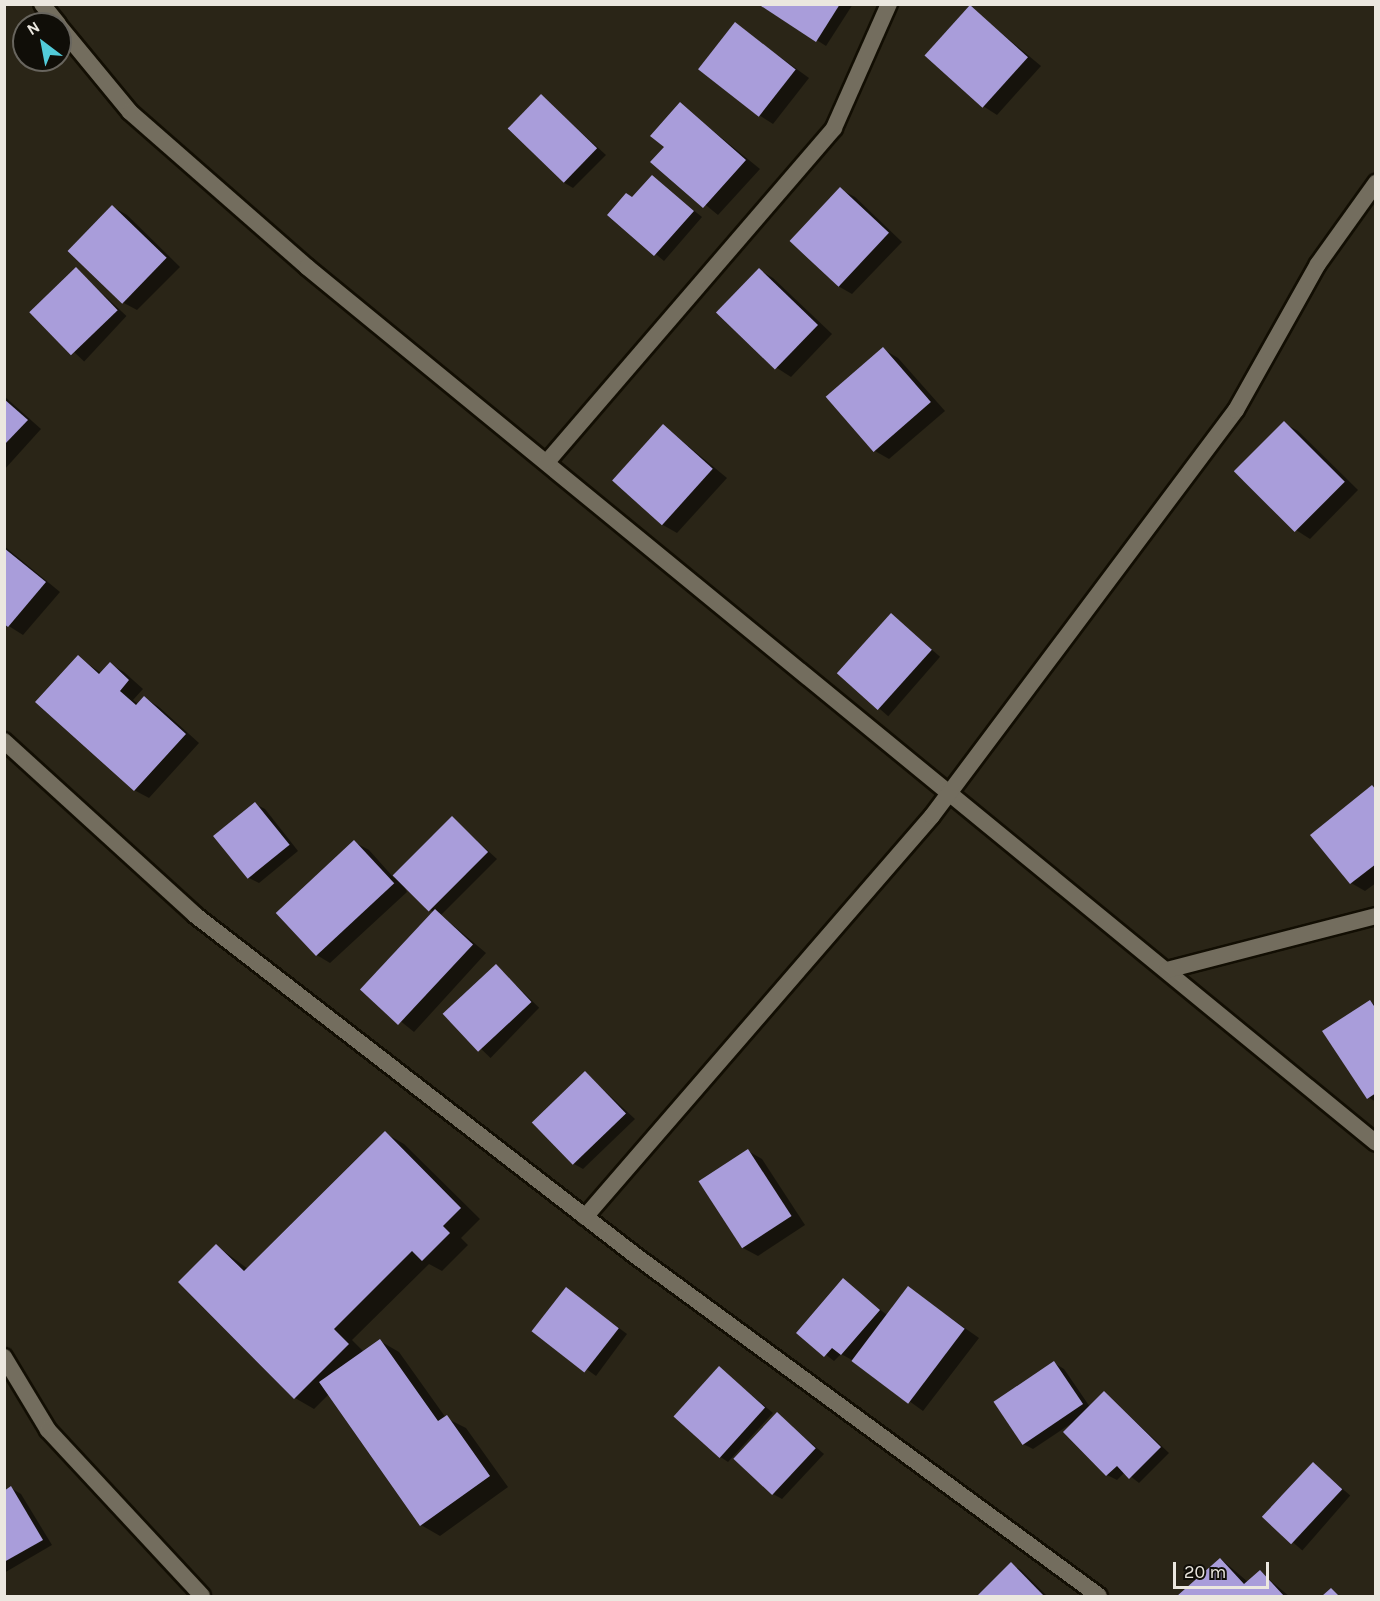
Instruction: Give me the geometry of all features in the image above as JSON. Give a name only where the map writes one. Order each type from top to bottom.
[{"type":"street","points":[[547,462],[834,128],[889,4]]},
{"type":"street","points":[[72,41],[130,112],[308,267],[948,795],[1167,970],[1376,1143]]},
{"type":"street","points":[[585,1217],[948,795],[1236,410],[1318,264],[1376,183]]},
{"type":"street","points":[[4,741],[195,915],[585,1217],[1098,1596]]},
{"type":"street","points":[[1167,970],[1376,916]]},
{"type":"street","points":[[4,1357],[48,1430],[202,1596]]},
{"type":"building","points":[[758,4],[840,4],[816,42]]},
{"type":"building","points":[[970,5],[1028,57],[982,108],[924,56]]},
{"type":"building","points":[[735,22],[796,69],[759,117],[698,69]]},
{"type":"building","points":[[541,94],[597,148],[564,183],[508,129]]},
{"type":"building","points":[[680,102],[746,160],[703,208],[650,162],[664,147],[650,136]]},
{"type":"building","points":[[652,175],[694,211],[654,256],[607,215],[626,193],[632,197]]},
{"type":"building","points":[[840,187],[889,233],[839,287],[790,241]]},
{"type":"building","points":[[112,205],[167,258],[122,304],[68,251]]},
{"type":"building","points":[[76,267],[118,310],[71,355],[29,312]]},
{"type":"building","points":[[759,268],[818,325],[775,370],[716,313]]},
{"type":"building","points":[[883,347],[931,402],[874,452],[826,397]]},
{"type":"building","points":[[4,399],[28,420],[4,445]]},
{"type":"building","points":[[1284,421],[1345,482],[1295,532],[1234,471]]},
{"type":"building","points":[[663,424],[713,469],[662,525],[612,480]]},
{"type":"building","points":[[4,548],[46,582],[8,627],[4,624]]},
{"type":"building","points":[[891,613],[932,650],[878,710],[837,673]]},
{"type":"building","points":[[78,655],[99,674],[110,662],[129,680],[120,691],[136,705],[144,696],[186,734],[134,791],[35,702]]},
{"type":"building","points":[[1372,785],[1376,790],[1376,864],[1350,884],[1310,835]]},
{"type":"building","points":[[255,802],[290,845],[248,879],[213,836]]},
{"type":"building","points":[[452,816],[488,852],[429,911],[393,875]]},
{"type":"building","points":[[354,840],[394,883],[316,956],[276,913]]},
{"type":"building","points":[[435,909],[473,944],[398,1025],[360,989]]},
{"type":"building","points":[[496,964],[531,1002],[478,1052],[443,1014]]},
{"type":"building","points":[[1370,1000],[1376,1009],[1376,1093],[1367,1099],[1322,1031]]},
{"type":"building","points":[[585,1071],[626,1113],[573,1165],[532,1122]]},
{"type":"building","points":[[385,1131],[461,1208],[443,1226],[450,1233],[422,1261],[412,1251],[334,1329],[349,1344],[294,1399],[178,1282],[216,1244],[244,1271]]},
{"type":"building","points":[[748,1149],[792,1216],[742,1248],[699,1181]]},
{"type":"building","points":[[843,1278],[880,1310],[841,1355],[832,1348],[824,1357],[796,1333]]},
{"type":"building","points":[[908,1286],[965,1329],[908,1404],[851,1361]]},
{"type":"building","points":[[566,1287],[619,1328],[584,1372],[532,1331]]},
{"type":"building","points":[[380,1339],[438,1421],[447,1415],[490,1476],[420,1526],[319,1382]]},
{"type":"building","points":[[1054,1361],[1083,1404],[1023,1445],[993,1402]]},
{"type":"building","points":[[719,1366],[765,1407],[720,1458],[673,1417]]},
{"type":"building","points":[[1104,1391],[1161,1447],[1129,1479],[1117,1466],[1106,1476],[1063,1432]]},
{"type":"building","points":[[777,1412],[816,1448],[772,1495],[733,1459]]},
{"type":"building","points":[[1313,1462],[1342,1489],[1291,1544],[1262,1517]]},
{"type":"building","points":[[11,1486],[43,1540],[4,1562],[4,1491]]},
{"type":"building","points":[[1220,1558],[1244,1584],[1260,1570],[1284,1596],[1177,1596]]},
{"type":"building","points":[[1011,1562],[1044,1596],[977,1596]]},
{"type":"building","points":[[1331,1588],[1339,1596],[1322,1596]]}]
